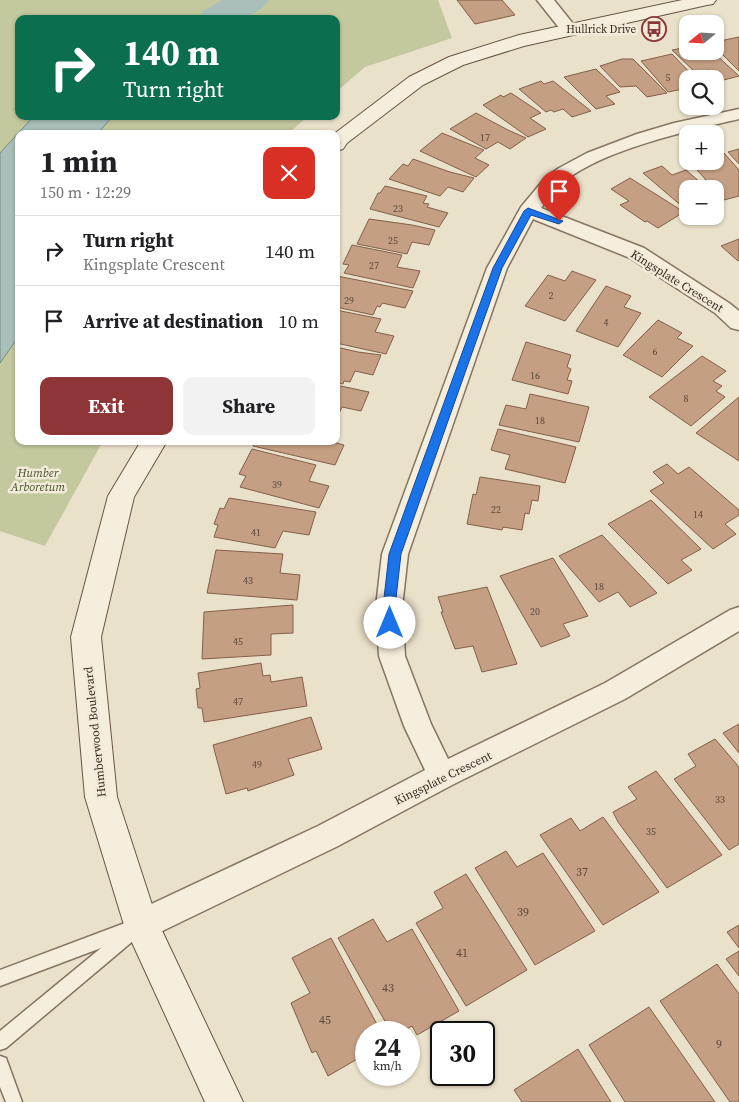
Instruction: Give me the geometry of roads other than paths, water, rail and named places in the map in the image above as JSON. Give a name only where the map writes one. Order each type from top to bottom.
[{"type":"street","points":[[545,0],[570,30]]},
{"type":"street","points":[[340,139],[416,81],[474,55],[519,41],[707,0]]},
{"type":"street","points":[[442,776],[418,726],[392,656],[389,607],[395,554],[497,268],[528,211],[553,182],[594,157],[680,127],[739,114]]},
{"type":"street","name":"Kingsplate Crescent","points":[[528,211],[559,221],[637,253],[722,308],[739,323]]},
{"type":"street","name":"Humberwood Boulevard","points":[[152,445],[121,496],[86,637],[100,797],[141,925],[224,1102]]},
{"type":"street","name":"Kingsplate Crescent","points":[[141,925],[328,836],[442,776],[615,692],[739,618]]},
{"type":"lane","points":[[0,978],[141,925]]},
{"type":"lane","points":[[0,1042],[141,925]]},
{"type":"lane","points":[[0,1064],[14,1102]]},
{"type":"water","points":[[30,120],[109,120],[101,130],[21,130]]},
{"type":"water","points":[[15,137],[15,342],[0,363],[0,153]]},
{"type":"waterway","points":[[231,15],[244,0]]},
{"type":"waterway","points":[[224,15],[250,0]]},
{"type":"place","name":"Hullrick Drive","points":[[654,29]]},
{"type":"park label","name":"Humber Arboretum","points":[[38,480]]}]
